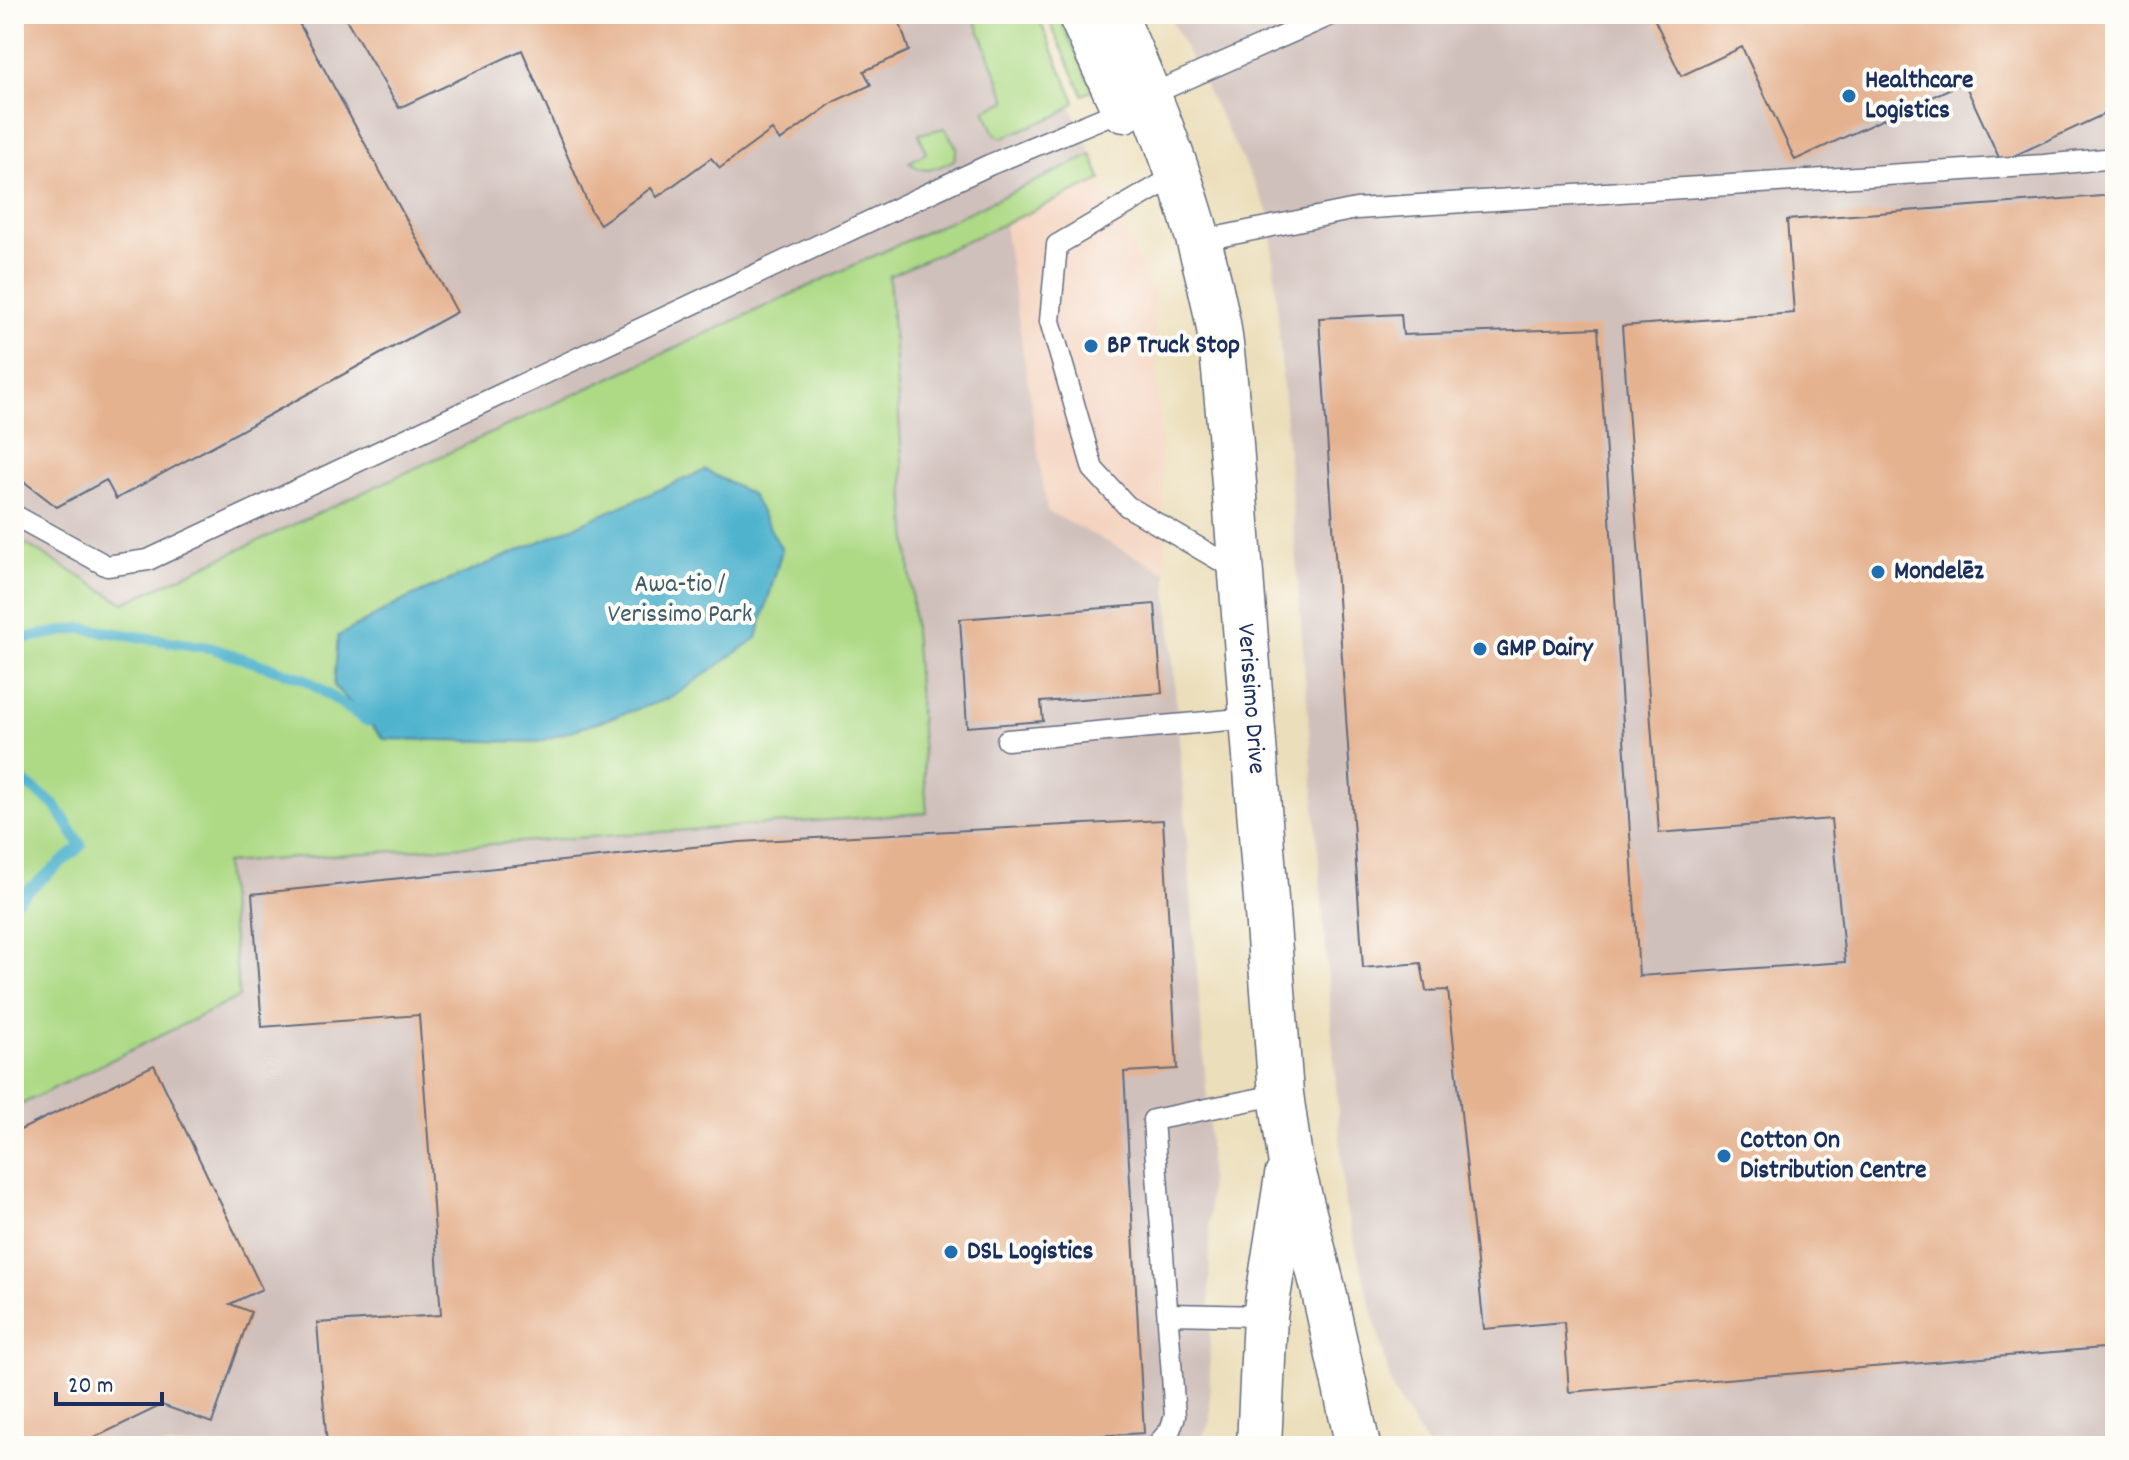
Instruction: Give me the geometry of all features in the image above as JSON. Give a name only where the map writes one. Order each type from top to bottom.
[{"type":"street","name":"Verissimo Drive","points":[[1080,14],[1137,102],[1171,178],[1199,241],[1218,324],[1230,432],[1281,1094],[1290,1158],[1358,1446]]},
{"type":"street","name":"Verissimo Drive","points":[[1114,14],[1137,102]]},
{"type":"street","name":"Verissimo Drive","points":[[1259,1446],[1265,1316],[1290,1158]]},
{"type":"lane","points":[[14,515],[107,566],[148,560],[989,165],[1333,14]]},
{"type":"lane","points":[[1199,241],[1356,209],[2115,158]]},
{"type":"lane","points":[[1171,178],[1057,245],[1050,321],[1093,469],[1127,506],[1240,572]]},
{"type":"lane","points":[[1007,740],[1251,718]]},
{"type":"lane","points":[[1156,1446],[1170,1430],[1175,1416],[1153,1120],[1281,1094]]},
{"type":"lane","points":[[1168,1314],[1265,1316]]},
{"type":"shaded area","points":[[14,14],[1032,14],[1092,155],[124,603],[14,537]]},
{"type":"shaded area","points":[[1168,14],[2115,14],[2115,1441],[1958,1446],[1427,1446],[1393,1391],[1345,1205],[1270,214]]},
{"type":"shaded area","points":[[1101,180],[1154,294],[1166,572],[1047,511],[1004,224]]},
{"type":"shaded area","points":[[1004,224],[1047,511],[1166,572],[1209,1126],[1210,1422],[1197,1446],[14,1446],[14,1108],[239,997],[225,863],[927,813],[889,276]]},
{"type":"green space","points":[[973,14],[1037,14],[1075,102],[1059,115],[1001,138],[994,132],[985,110],[1007,101]]},
{"type":"green space","points":[[1046,14],[1058,14],[1093,90],[1083,95]]},
{"type":"green space","points":[[945,128],[957,148],[954,160],[926,170],[909,162],[926,153],[919,134]]},
{"type":"green space","name":"Awa-tio / Verissimo Park","points":[[1092,155],[1101,180],[889,276],[927,813],[225,863],[239,997],[14,1108],[14,537],[124,603]]},
{"type":"water","points":[[705,470],[751,494],[782,550],[757,638],[671,698],[538,742],[384,739],[334,686],[338,636],[406,599]]},
{"type":"building","points":[[14,14],[294,14],[457,312],[116,499],[106,480],[57,507],[14,474]]},
{"type":"building","points":[[343,14],[897,14],[909,51],[864,71],[871,85],[835,101],[780,141],[772,130],[720,168],[711,158],[657,197],[651,188],[600,224],[591,211],[522,50],[399,108]]},
{"type":"building","name":"Healthcare Logistics","points":[[1652,14],[2115,14],[2115,109],[2001,162],[1964,82],[1795,160],[1742,47],[1681,76]]},
{"type":"building","points":[[2115,195],[2115,1347],[1569,1392],[1564,1322],[1484,1329],[1448,990],[1426,991],[1421,963],[1363,968],[1319,318],[1401,314],[1403,335],[1598,328],[1639,976],[1845,962],[1831,819],[1659,833],[1622,326],[1794,313],[1787,220]]},
{"type":"building","points":[[1155,604],[1162,693],[1041,702],[1043,721],[967,727],[960,619]]},
{"type":"building","points":[[1163,820],[1177,1069],[1124,1072],[1144,1433],[931,1446],[327,1446],[317,1323],[441,1315],[419,1015],[262,1027],[252,894],[740,842]]},
{"type":"building","points":[[154,1065],[262,1289],[230,1304],[251,1312],[212,1423],[162,1405],[77,1446],[14,1446],[14,1133]]},
{"type":"waterway","points":[[14,640],[81,628],[211,648],[305,679],[367,721]]},
{"type":"waterway","points":[[14,775],[55,805],[81,846],[14,902]]},
{"type":"place","name":"Healthcare Logistics","points":[[1849,96]]},
{"type":"place","name":"BP Truck Stop","points":[[1091,346]]},
{"type":"place","name":"Mondelēz","points":[[1878,572]]},
{"type":"place","name":"GMP Dairy","points":[[1480,649]]},
{"type":"place","name":"Cotton On Distribution Centre","points":[[1724,1156]]},
{"type":"place","name":"DSL Logistics","points":[[951,1252]]}]
